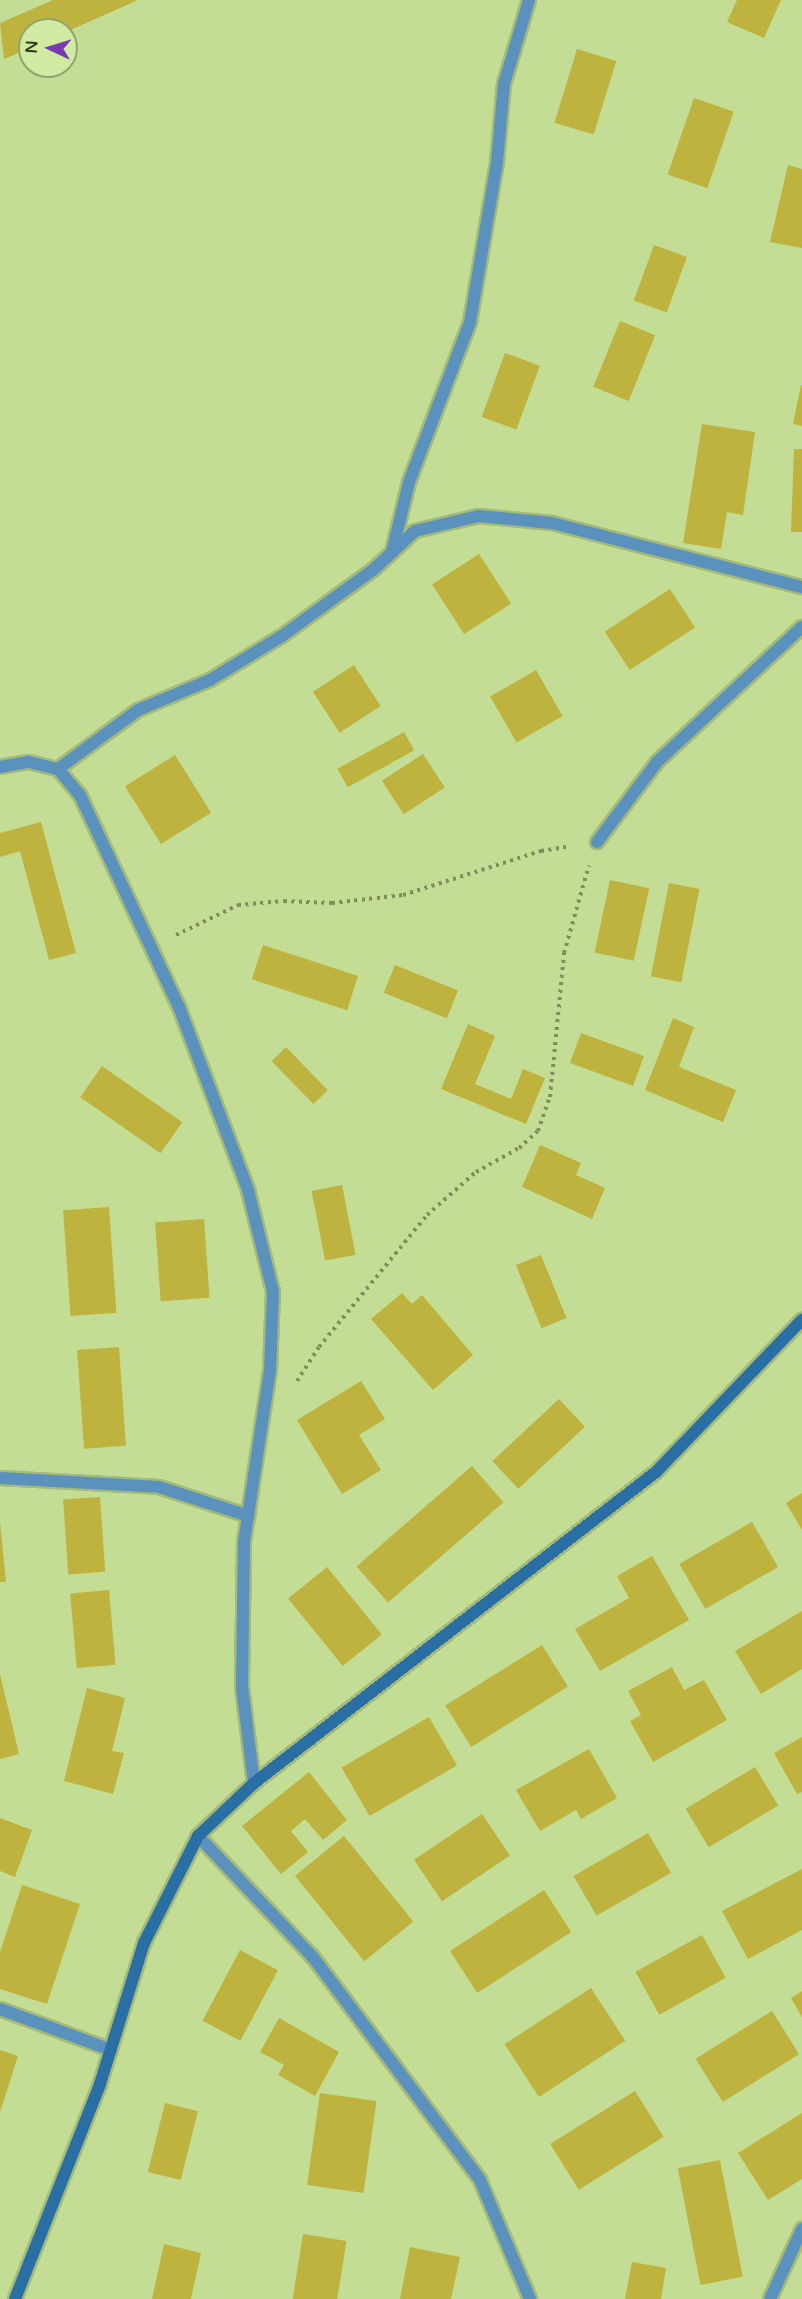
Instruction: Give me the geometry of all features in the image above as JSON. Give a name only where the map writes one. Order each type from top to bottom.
[{"type":"main road","points":[[15,2299],[111,2050],[144,1942],[198,1836],[254,1783],[656,1472],[802,1320]]},
{"type":"street","points":[[392,553],[409,482],[470,322],[497,162],[504,84],[529,0]]},
{"type":"street","points":[[58,769],[138,710],[210,680],[282,636],[392,553],[415,531],[479,516],[552,523],[802,587]]},
{"type":"street","points":[[597,842],[657,762],[802,627]]},
{"type":"street","points":[[0,767],[29,762],[58,769],[80,795],[179,1007],[248,1190],[273,1292],[270,1370],[248,1516],[242,1687],[254,1783]]},
{"type":"street","points":[[0,1478],[159,1487],[248,1516]]},
{"type":"street","points":[[198,1836],[312,1956],[480,2180],[530,2299]]},
{"type":"street","points":[[0,2009],[111,2050]]},
{"type":"street","points":[[770,2299],[802,2229]]},
{"type":"path","points":[[151,947],[238,905],[284,901],[332,903],[403,895],[541,851],[597,842],[564,953],[550,1097],[538,1131],[519,1148],[476,1172],[427,1215],[319,1347],[293,1387]]},
{"type":"building","points":[[53,0],[138,0],[78,27],[78,18],[18,18],[18,53],[4,59],[0,23]]},
{"type":"building","points":[[737,0],[781,0],[764,38],[727,22]]},
{"type":"building","points":[[577,49],[616,61],[594,135],[554,123]]},
{"type":"building","points":[[694,98],[734,112],[707,188],[668,175]]},
{"type":"building","points":[[788,165],[802,169],[802,248],[770,242]]},
{"type":"building","points":[[654,245],[687,257],[667,312],[634,300]]},
{"type":"building","points":[[620,321],[655,335],[629,401],[593,387]]},
{"type":"building","points":[[505,353],[540,366],[517,430],[482,417]]},
{"type":"building","points":[[802,385],[802,426],[793,424]]},
{"type":"building","points":[[702,424],[755,432],[743,515],[727,512],[721,549],[683,543]]},
{"type":"building","points":[[794,449],[802,449],[802,532],[791,532]]},
{"type":"building","points":[[479,554],[511,603],[464,634],[432,584]]},
{"type":"building","points":[[670,589],[695,628],[630,670],[605,631]]},
{"type":"building","points":[[354,665],[381,706],[340,733],[313,692]]},
{"type":"building","points":[[536,670],[562,716],[517,742],[490,696]]},
{"type":"building","points":[[404,732],[414,750],[348,787],[338,769]]},
{"type":"building","points":[[423,754],[445,788],[404,814],[382,781]]},
{"type":"building","points":[[175,755],[211,813],[161,844],[125,786]]},
{"type":"building","points":[[41,822],[76,953],[49,960],[20,851],[0,857],[0,833]]},
{"type":"building","points":[[610,880],[649,888],[634,961],[595,952]]},
{"type":"building","points":[[669,883],[699,889],[681,982],[651,976]]},
{"type":"building","points":[[263,945],[358,976],[347,1010],[252,979]]},
{"type":"building","points":[[395,965],[458,990],[447,1018],[384,993]]},
{"type":"building","points":[[673,1018],[694,1027],[679,1067],[736,1090],[723,1122],[645,1090]]},
{"type":"building","points":[[468,1024],[495,1036],[475,1084],[511,1099],[523,1069],[545,1078],[526,1124],[441,1089]]},
{"type":"building","points":[[581,1033],[644,1056],[633,1086],[570,1063]]},
{"type":"building","points":[[286,1047],[328,1090],[313,1104],[272,1061]]},
{"type":"building","points":[[102,1066],[182,1122],[160,1153],[80,1097]]},
{"type":"building","points":[[540,1145],[581,1163],[576,1175],[605,1188],[592,1219],[522,1187]]},
{"type":"building","points":[[342,1185],[356,1255],[325,1261],[312,1191]]},
{"type":"building","points":[[109,1207],[116,1313],[71,1316],[63,1210]]},
{"type":"building","points":[[204,1219],[210,1298],[161,1301],[155,1222]]},
{"type":"building","points":[[541,1255],[566,1318],[541,1328],[516,1265]]},
{"type":"building","points":[[402,1293],[412,1304],[422,1295],[473,1355],[433,1390],[371,1319]]},
{"type":"building","points":[[119,1347],[126,1446],[84,1449],[77,1350]]},
{"type":"building","points":[[361,1381],[385,1419],[359,1435],[381,1470],[342,1494],[297,1420]]},
{"type":"building","points":[[559,1399],[585,1427],[518,1489],[492,1461]]},
{"type":"building","points":[[472,1466],[503,1502],[388,1603],[357,1566]]},
{"type":"building","points":[[802,1493],[802,1530],[786,1503]]},
{"type":"building","points":[[100,1497],[105,1572],[68,1574],[63,1500]]},
{"type":"building","points":[[0,1521],[6,1582],[0,1582]]},
{"type":"building","points":[[752,1522],[778,1567],[705,1609],[679,1564]]},
{"type":"building","points":[[652,1556],[689,1620],[600,1671],[575,1629],[629,1598],[617,1576]]},
{"type":"building","points":[[327,1567],[382,1635],[343,1666],[288,1598]]},
{"type":"building","points":[[109,1590],[116,1665],[77,1668],[70,1593]]},
{"type":"building","points":[[802,1611],[802,1669],[761,1694],[735,1651]]},
{"type":"building","points":[[542,1645],[568,1687],[471,1747],[445,1705]]},
{"type":"building","points":[[672,1667],[684,1690],[704,1680],[727,1720],[653,1762],[630,1721],[641,1715],[628,1691]]},
{"type":"building","points":[[0,1674],[19,1754],[0,1759]]},
{"type":"building","points":[[87,1688],[125,1698],[112,1751],[124,1753],[113,1794],[64,1781]]},
{"type":"building","points":[[429,1717],[457,1765],[370,1816],[342,1768]]},
{"type":"building","points":[[802,1737],[802,1792],[797,1794],[774,1753]]},
{"type":"building","points":[[589,1749],[617,1798],[581,1819],[576,1810],[540,1831],[516,1790]]},
{"type":"building","points":[[755,1767],[778,1806],[709,1847],[686,1809]]},
{"type":"building","points":[[309,1772],[347,1820],[323,1840],[305,1819],[291,1831],[308,1852],[281,1874],[242,1826]]},
{"type":"building","points":[[482,1814],[510,1855],[442,1901],[414,1860]]},
{"type":"building","points":[[0,1818],[32,1830],[15,1877],[0,1871]]},
{"type":"building","points":[[648,1833],[671,1873],[597,1916],[574,1876]]},
{"type":"building","points":[[344,1836],[413,1921],[364,1961],[295,1876]]},
{"type":"building","points":[[802,1869],[802,1930],[748,1959],[722,1911]]},
{"type":"building","points":[[22,1885],[80,1904],[47,2004],[0,1989],[0,1952]]},
{"type":"building","points":[[544,1890],[571,1932],[477,1993],[450,1951]]},
{"type":"building","points":[[702,1935],[726,1978],[659,2015],[636,1972]]},
{"type":"building","points":[[240,1950],[278,1970],[240,2041],[202,2021]]},
{"type":"building","points":[[591,1988],[625,2041],[539,2097],[505,2044]]},
{"type":"building","points":[[802,1991],[802,2017],[791,1998]]},
{"type":"building","points":[[772,2011],[799,2054],[723,2102],[696,2059]]},
{"type":"building","points":[[279,2018],[339,2052],[315,2096],[278,2075],[284,2065],[260,2052]]},
{"type":"building","points":[[0,2050],[18,2056],[0,2112]]},
{"type":"building","points":[[635,2091],[664,2137],[579,2190],[550,2144]]},
{"type":"building","points":[[320,2093],[376,2101],[364,2193],[307,2185]]},
{"type":"building","points":[[165,2103],[198,2111],[181,2180],[148,2172]]},
{"type":"building","points":[[802,2113],[802,2179],[768,2200],[738,2153]]},
{"type":"building","points":[[720,2160],[743,2277],[700,2285],[678,2168]]},
{"type":"building","points":[[303,2234],[346,2241],[337,2299],[293,2299]]},
{"type":"building","points":[[164,2244],[201,2253],[191,2299],[152,2299]]},
{"type":"building","points":[[410,2247],[460,2257],[451,2299],[400,2299]]},
{"type":"building","points":[[632,2262],[666,2268],[661,2299],[625,2299]]}]
